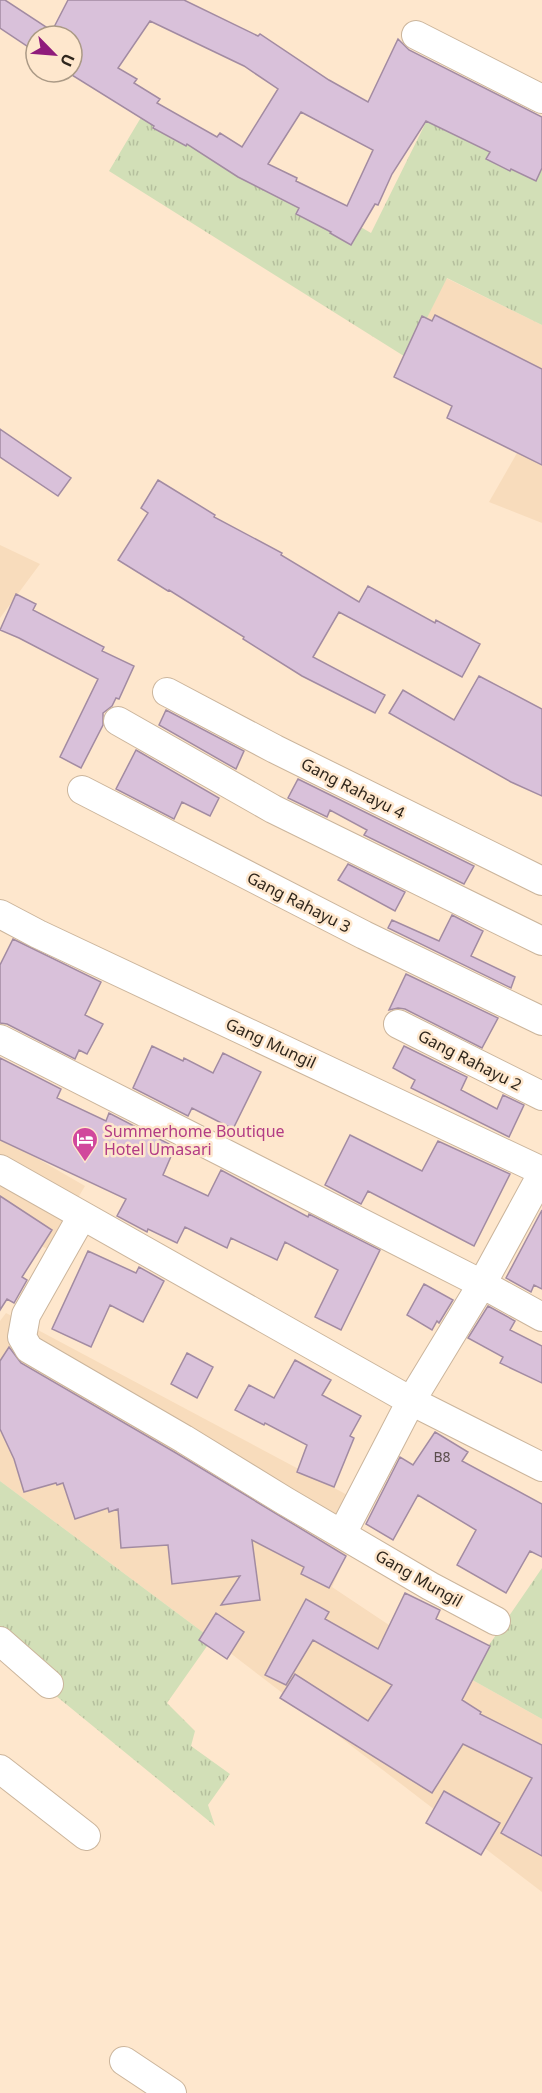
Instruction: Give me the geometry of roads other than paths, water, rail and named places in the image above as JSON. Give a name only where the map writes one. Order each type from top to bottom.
[{"type":"street","points":[[416,35],[542,99]]},
{"type":"street","name":"Gang Rahayu 4","points":[[167,692],[275,749],[542,881]]},
{"type":"street","points":[[118,721],[273,809],[542,941]]},
{"type":"street","name":"Gang Rahayu 3","points":[[82,790],[141,823],[364,935],[530,1015]]},
{"type":"street","name":"Gang Mungil","points":[[0,914],[542,1172],[482,1284],[411,1401],[342,1534]]},
{"type":"street","name":"Gang Rahayu 2","points":[[398,1024],[542,1096]]},
{"type":"street","points":[[0,1039],[482,1284],[542,1317]]},
{"type":"street","points":[[0,1169],[411,1401],[542,1467]]},
{"type":"street","points":[[11,1338],[82,1215]]},
{"type":"street","name":"Gang Mungil","points":[[11,1338],[342,1534],[496,1621]]},
{"type":"street","points":[[0,1641],[49,1684]]},
{"type":"street","points":[[0,1769],[86,1836]]},
{"type":"street","points":[[124,2061],[172,2093]]},
{"type":"place","name":"Summerhome Boutique Hotel Umasari","points":[[85,1163]]}]
